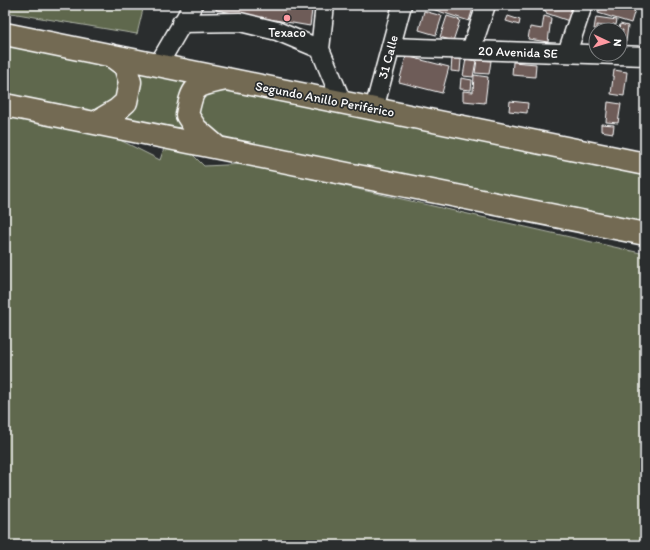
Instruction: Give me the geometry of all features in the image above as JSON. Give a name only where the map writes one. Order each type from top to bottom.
[{"type":"main road","name":"Segundo Anillo Periférico","points":[[5,34],[645,164]]},
{"type":"main road","points":[[95,123],[117,110],[126,102],[130,82],[125,66],[110,55]]},
{"type":"main road","points":[[219,148],[196,129],[187,115],[192,93],[201,85],[226,79]]},
{"type":"main road","points":[[5,105],[645,234]]},
{"type":"street","points":[[158,65],[193,5]]},
{"type":"street","points":[[325,5],[320,49],[342,102]]},
{"type":"street","name":"31 Calle","points":[[374,109],[402,5]]},
{"type":"street","points":[[471,50],[486,5]]},
{"type":"street","points":[[568,53],[583,5]]},
{"type":"street","points":[[181,24],[240,22],[277,31],[320,49]]},
{"type":"street","name":"20 Avenida SE","points":[[391,47],[645,56]]},
{"type":"green space","points":[[5,5],[144,5],[137,34],[5,12]]},
{"type":"green space","points":[[5,35],[123,66],[125,100],[96,117],[5,100]]},
{"type":"green space","points":[[125,59],[208,76],[190,92],[199,137],[113,117]]},
{"type":"green space","points":[[225,84],[645,167],[645,228],[222,138],[197,117],[197,98]]},
{"type":"green space","points":[[5,114],[114,137],[160,160],[164,148],[190,152],[204,166],[247,164],[645,254],[645,545],[5,545]]},
{"type":"building","name":"Texaco","points":[[217,5],[284,5],[312,10],[310,26],[216,10]]},
{"type":"building","points":[[426,5],[474,5],[469,21],[426,7]]},
{"type":"building","points":[[540,5],[574,6],[569,21],[546,13],[546,11],[538,8]]},
{"type":"building","points":[[601,5],[636,6],[631,23],[598,13]]},
{"type":"building","points":[[424,11],[442,16],[436,35],[419,30]]},
{"type":"building","points":[[447,16],[460,20],[453,41],[440,37]]},
{"type":"building","points":[[508,16],[520,20],[519,25],[506,21]]},
{"type":"building","points":[[544,16],[551,18],[548,42],[528,39],[530,27],[542,29]]},
{"type":"building","points":[[596,17],[617,20],[617,22],[595,22]]},
{"type":"building","points":[[406,56],[449,67],[442,93],[399,82]]},
{"type":"building","points":[[452,58],[461,59],[460,72],[451,71]]},
{"type":"building","points":[[466,59],[476,61],[473,77],[463,76]]},
{"type":"building","points":[[477,60],[491,61],[489,74],[475,73]]},
{"type":"building","points":[[513,62],[536,64],[535,77],[512,75]]},
{"type":"building","points":[[614,70],[627,72],[624,96],[611,94]]},
{"type":"building","points":[[474,75],[488,77],[485,103],[463,101],[463,91],[473,92]]},
{"type":"building","points":[[461,78],[472,80],[471,90],[460,89]]},
{"type":"building","points":[[510,101],[528,103],[527,113],[509,111]]},
{"type":"building","points":[[608,102],[621,104],[618,123],[606,122]]},
{"type":"building","points":[[601,124],[614,125],[613,133],[601,131]]},
{"type":"place","name":"Texaco","points":[[287,18]]}]
